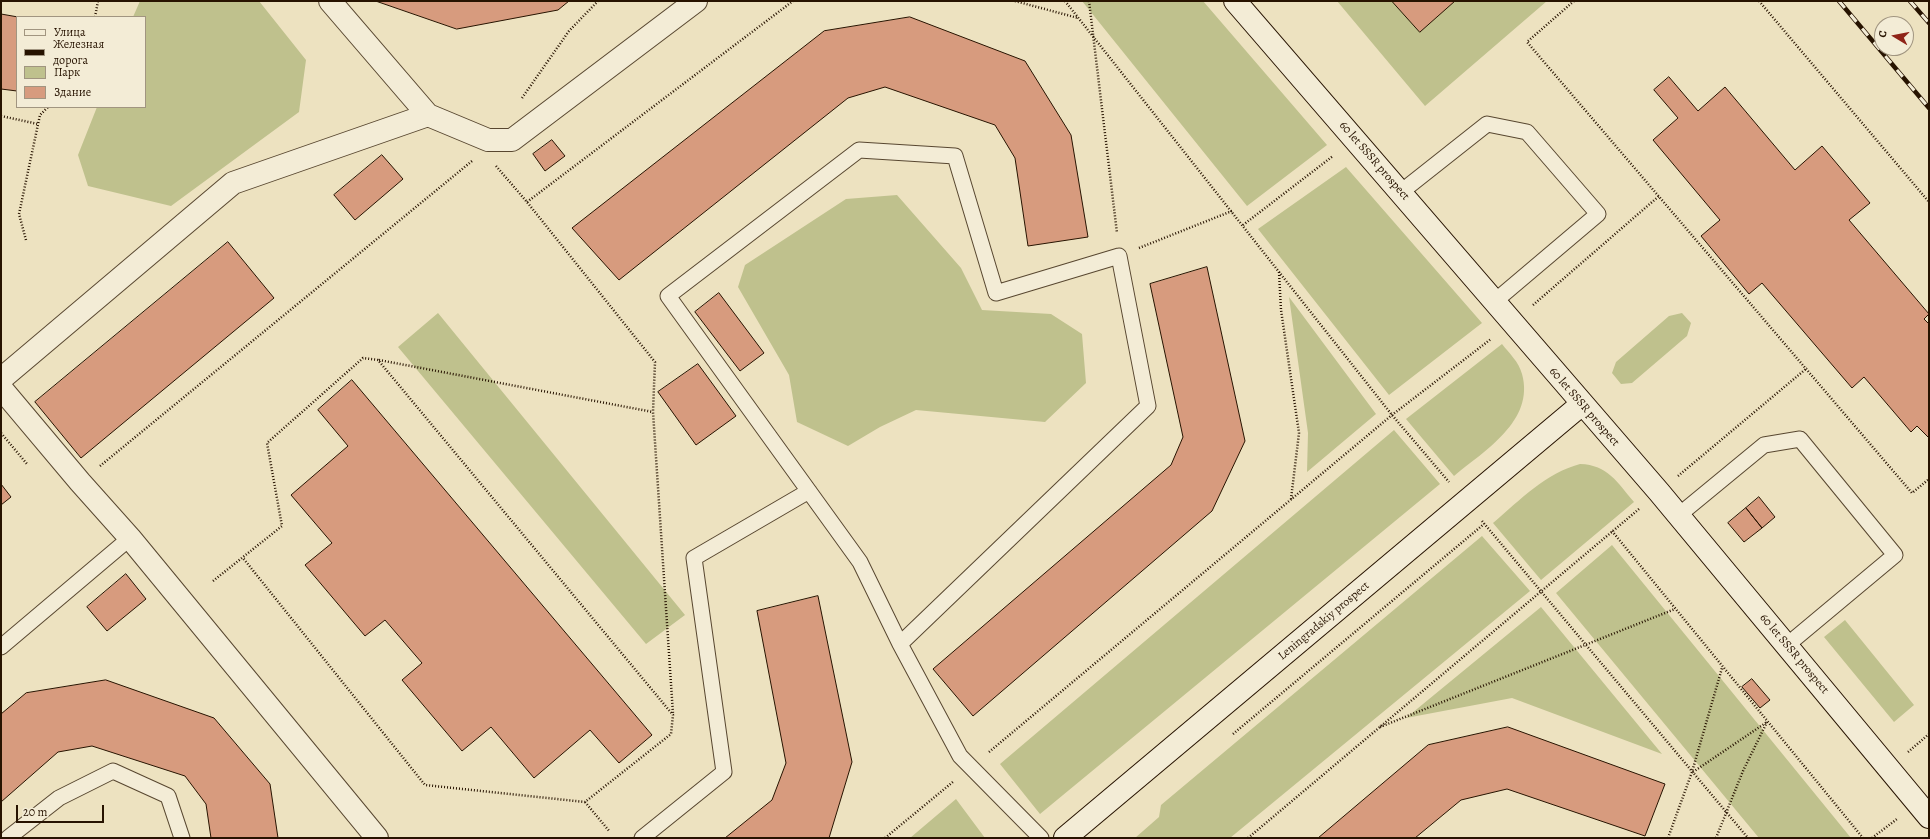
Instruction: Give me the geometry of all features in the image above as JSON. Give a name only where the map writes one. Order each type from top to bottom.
[{"type":"street","points":[[330,1],[428,115],[488,140],[488,146],[512,140],[696,1]]},
{"type":"street","name":"60 let SSSR prospect","points":[[1240,3],[1512,323],[1660,492],[1929,818]]},
{"type":"street","points":[[1,379],[233,182],[428,115]]},
{"type":"street","points":[[1,388],[80,482],[130,538],[377,838]]},
{"type":"street","name":"Leningradskiy prospect","points":[[1065,838],[1582,404]]},
{"type":"lane","points":[[1401,192],[1486,124],[1527,132],[1598,214],[1494,302]]},
{"type":"lane","points":[[900,644],[1148,406],[1119,256],[996,293],[955,156],[859,150],[668,296],[860,562],[900,644],[960,756],[1041,838]]},
{"type":"lane","points":[[1679,515],[1764,445],[1800,439],[1895,555],[1786,646]]},
{"type":"lane","points":[[642,838],[724,772],[694,558],[809,490]]},
{"type":"lane","points":[[1,647],[130,538]]},
{"type":"lane","points":[[8,838],[59,798],[113,771],[168,796],[182,838]]},
{"type":"path","points":[[95,16],[98,1]]},
{"type":"path","points":[[519,102],[569,31],[598,1]]},
{"type":"path","points":[[527,202],[793,1]]},
{"type":"path","points":[[1015,1],[1079,18]]},
{"type":"path","points":[[1066,1],[1392,415],[1748,838]]},
{"type":"path","points":[[1089,1],[1119,256],[1232,211]]},
{"type":"path","points":[[1574,1],[1527,42],[1807,368],[1912,493],[1929,479]]},
{"type":"path","points":[[1759,1],[1929,202]]},
{"type":"path","points":[[26,240],[19,214],[40,115],[47,108]]},
{"type":"path","points":[[1,116],[38,124]]},
{"type":"path","points":[[80,482],[488,146],[527,202],[655,362],[654,412],[673,715],[671,734],[585,802]]},
{"type":"path","points":[[1243,225],[1333,156]]},
{"type":"path","points":[[885,838],[1392,415],[1512,323],[1659,196]]},
{"type":"path","points":[[1280,271],[1281,310],[1299,433],[1291,499]]},
{"type":"path","points":[[213,581],[282,526],[267,443],[363,358],[654,412]]},
{"type":"path","points":[[378,360],[673,715]]},
{"type":"path","points":[[1248,838],[1807,368]]},
{"type":"path","points":[[1229,737],[1484,524]]},
{"type":"path","points":[[1612,531],[1722,668],[1863,838]]},
{"type":"path","points":[[243,558],[426,785],[585,802],[610,832]]},
{"type":"path","points":[[1378,728],[1675,609]]},
{"type":"path","points":[[1668,838],[1692,772],[1722,668]]},
{"type":"path","points":[[1692,772],[1767,722]]},
{"type":"path","points":[[1716,838],[1726,812],[1767,722]]},
{"type":"path","points":[[1912,757],[1908,752],[1929,734]]},
{"type":"green space","points":[[140,1],[259,1],[306,60],[299,112],[171,206],[88,186],[78,155],[97,108],[146,108],[146,16],[133,16]]},
{"type":"green space","points":[[1082,1],[1203,1],[1327,145],[1247,206]]},
{"type":"green space","points":[[1337,1],[1547,1],[1425,106]]},
{"type":"green space","points":[[1346,167],[1482,323],[1389,395],[1258,229]]},
{"type":"green space","points":[[897,195],[961,268],[982,310],[1051,314],[1082,334],[1086,383],[1045,422],[916,410],[880,427],[848,446],[797,422],[789,375],[738,287],[745,265],[846,199]]},
{"type":"green space","points":[[1289,297],[1376,414],[1307,472],[1308,433]]},
{"type":"green space","points":[[438,313],[685,615],[646,644],[398,347]]},
{"type":"green space","points":[[1682,313],[1691,323],[1687,336],[1632,383],[1621,384],[1612,373],[1616,362],[1669,316]]},
{"type":"green space","points":[[1502,344],[1521,370],[1524,391],[1521,406],[1514,420],[1504,433],[1492,445],[1454,476],[1406,419]]},
{"type":"green space","points":[[1394,430],[1440,484],[1040,814],[1000,764]]},
{"type":"green space","points":[[1580,464],[1590,465],[1605,471],[1617,481],[1634,502],[1541,580],[1493,523],[1534,488],[1556,474]]},
{"type":"green space","points":[[1482,536],[1530,591],[1230,838],[1135,838],[1159,817],[1161,805]]},
{"type":"green space","points":[[1612,545],[1851,838],[1759,838],[1556,593]]},
{"type":"green space","points":[[1541,607],[1662,754],[1512,698],[1406,718]]},
{"type":"green space","points":[[1845,620],[1914,705],[1894,722],[1824,637]]},
{"type":"green space","points":[[956,799],[985,838],[910,838]]},
{"type":"building","points":[[376,1],[569,1],[558,10],[457,29]]},
{"type":"building","points":[[1392,1],[1455,1],[1420,32]]},
{"type":"building","points":[[1,14],[16,17],[16,91],[1,89]]},
{"type":"building","points":[[910,17],[1025,61],[1071,135],[1088,237],[1028,246],[1015,158],[995,125],[885,87],[848,98],[619,280],[572,228],[824,31]]},
{"type":"building","points":[[1669,77],[1698,111],[1725,87],[1795,170],[1822,146],[1870,203],[1849,220],[1929,314],[1924,319],[1929,324],[1929,438],[1917,426],[1911,432],[1864,377],[1852,388],[1762,283],[1749,294],[1701,236],[1720,220],[1653,140],[1678,118],[1654,90]]},
{"type":"building","points":[[552,140],[565,156],[545,171],[533,154]]},
{"type":"building","points":[[382,155],[403,179],[355,220],[334,195]]},
{"type":"building","points":[[228,242],[274,298],[81,458],[35,402]]},
{"type":"building","points":[[1207,267],[1245,441],[1212,511],[973,716],[933,669],[1171,465],[1183,437],[1150,284]]},
{"type":"building","points":[[719,293],[764,353],[740,371],[695,312]]},
{"type":"building","points":[[698,364],[736,416],[696,445],[658,392]]},
{"type":"building","points":[[352,380],[652,735],[619,763],[590,730],[534,778],[491,727],[462,751],[402,680],[422,663],[385,620],[365,636],[305,565],[332,543],[291,495],[348,446],[318,410]]},
{"type":"building","points":[[1,484],[11,497],[1,505]]},
{"type":"building","points":[[1759,497],[1775,517],[1762,528],[1746,508]]},
{"type":"building","points":[[1746,508],[1762,528],[1744,542],[1728,523]]},
{"type":"building","points":[[126,574],[146,599],[107,631],[87,607]]},
{"type":"building","points":[[818,596],[852,762],[829,838],[725,838],[772,800],[786,763],[757,611]]},
{"type":"building","points":[[1752,679],[1770,700],[1760,708],[1742,687]]},
{"type":"building","points":[[106,680],[214,718],[270,784],[278,838],[211,838],[206,804],[185,776],[92,746],[58,752],[1,802],[1,714],[26,693]]},
{"type":"building","points":[[1508,727],[1665,784],[1645,836],[1507,789],[1461,800],[1415,838],[1318,838],[1428,745]]},
{"type":"railway","points":[[1839,1],[1929,108]]},
{"type":"railway","points":[[1910,1],[1929,23]]}]
